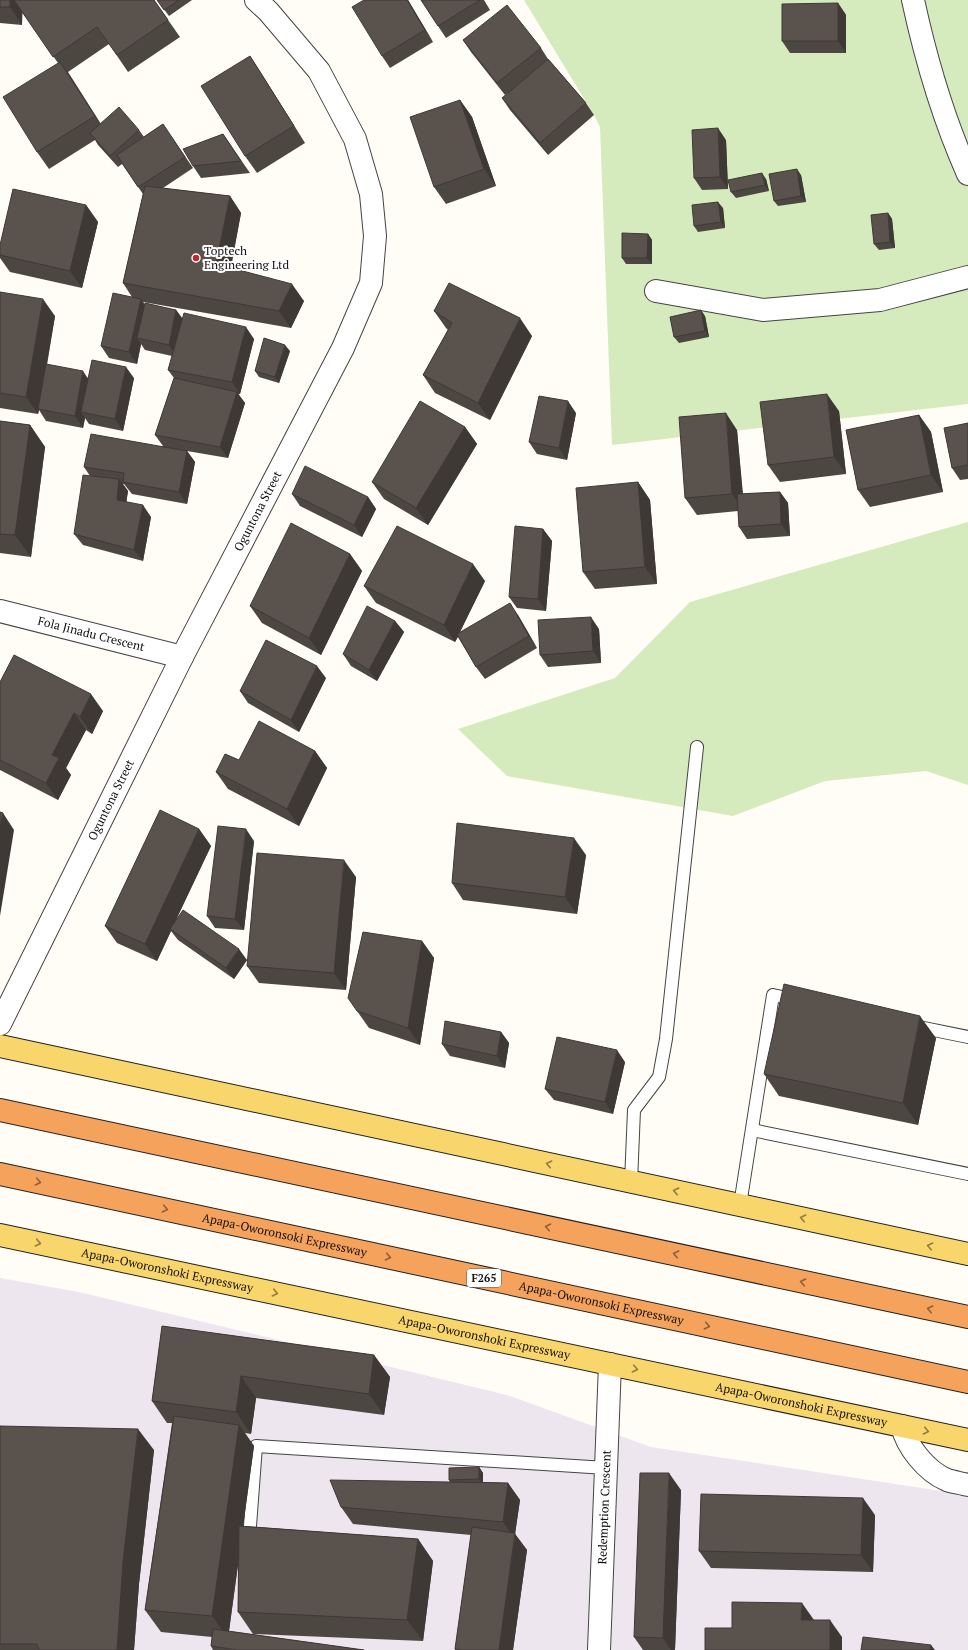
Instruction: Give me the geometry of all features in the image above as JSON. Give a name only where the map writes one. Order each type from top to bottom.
[{"type":"highway","points":[[0,1110],[968,1317]]},
{"type":"highway","name":"Apapa-Oworonsoki Expressway","points":[[0,1174],[968,1382]]},
{"type":"main road","points":[[0,1046],[968,1254]]},
{"type":"main road","name":"Apapa-Oworonshoki Expressway","points":[[0,1235],[968,1440]]},
{"type":"street","name":"Oguntona Street","points":[[0,1024],[182,657],[343,348],[371,283],[375,236],[371,194],[355,139],[319,71],[268,11],[256,0]]},
{"type":"street","points":[[913,0],[923,43],[950,133],[968,174]]},
{"type":"street","points":[[656,291],[763,310],[880,300],[968,277]]},
{"type":"street","name":"Fola Jinadu Crescent","points":[[0,611],[182,657]]},
{"type":"street","name":"Redemption Crescent","points":[[599,1650],[610,1364]]},
{"type":"street","points":[[902,1426],[905,1439],[927,1468],[946,1480],[968,1485]]},
{"type":"lane","points":[[632,1182],[634,1110],[659,1077],[666,1039],[697,747]]},
{"type":"lane","points":[[740,1205],[772,995],[812,1004]]},
{"type":"lane","points":[[905,1024],[968,1037]]},
{"type":"lane","points":[[752,1130],[968,1174]]},
{"type":"lane","points":[[250,1526],[256,1446],[606,1468]]},
{"type":"shaded area","points":[[0,1278],[79,1292],[507,1395],[651,1447],[968,1495],[968,1650],[0,1650]]},
{"type":"green space","points":[[524,0],[968,0],[968,404],[612,445],[600,127]]},
{"type":"green space","points":[[968,522],[968,785],[926,771],[825,781],[733,816],[507,776],[458,729],[615,678],[690,602]]},
{"type":"building","points":[[0,0],[10,0],[10,7],[0,7]]},
{"type":"building","points":[[14,0],[154,0],[168,20],[117,55],[97,27],[53,57]]},
{"type":"building","points":[[157,0],[179,0],[164,10]]},
{"type":"building","points":[[364,0],[407,0],[425,30],[382,56],[352,7]]},
{"type":"building","points":[[421,0],[480,0],[438,26]]},
{"type":"building","points":[[838,3],[838,41],[782,41],[782,4]]},
{"type":"building","points":[[507,5],[541,48],[497,83],[463,40]]},
{"type":"building","points":[[250,56],[294,126],[245,156],[201,86]]},
{"type":"building","points":[[548,59],[586,103],[540,143],[502,98]]},
{"type":"building","points":[[60,62],[95,116],[37,152],[3,97]]},
{"type":"building","points":[[460,100],[484,169],[434,187],[410,117]]},
{"type":"building","points":[[119,107],[139,130],[110,156],[90,133]]},
{"type":"building","points":[[163,124],[185,157],[138,187],[117,155]]},
{"type":"building","points":[[718,128],[720,177],[694,178],[692,130]]},
{"type":"building","points":[[223,134],[241,161],[193,166],[183,149]]},
{"type":"building","points":[[797,169],[801,196],[774,201],[769,174]]},
{"type":"building","points":[[762,173],[765,185],[731,192],[728,180]]},
{"type":"building","points":[[145,186],[230,196],[216,264],[292,284],[279,311],[123,283]]},
{"type":"building","points":[[13,189],[86,205],[70,271],[0,255],[0,245]]},
{"type":"building","points":[[718,202],[721,222],[694,226],[692,205]]},
{"type":"building","points":[[888,213],[890,242],[874,244],[871,215]]},
{"type":"building","points":[[622,233],[648,234],[647,258],[622,258]]},
{"type":"building","points":[[449,283],[520,318],[478,403],[423,375],[452,323],[434,311]]},
{"type":"building","points":[[0,292],[43,299],[26,397],[0,393]]},
{"type":"building","points":[[113,293],[141,299],[129,352],[101,346]]},
{"type":"building","points":[[145,303],[176,310],[169,345],[137,338]]},
{"type":"building","points":[[701,310],[705,331],[674,337],[670,317]]},
{"type":"building","points":[[184,313],[246,327],[232,382],[168,370]]},
{"type":"building","points":[[264,338],[285,345],[275,377],[255,371]]},
{"type":"building","points":[[92,360],[126,367],[115,419],[81,412]]},
{"type":"building","points":[[46,364],[83,371],[75,416],[38,409]]},
{"type":"building","points":[[174,378],[237,392],[220,447],[155,435]]},
{"type":"building","points":[[827,394],[834,457],[768,465],[760,402]]},
{"type":"building","points":[[539,396],[568,401],[559,448],[529,442]]},
{"type":"building","points":[[420,401],[465,427],[416,508],[372,482]]},
{"type":"building","points":[[726,413],[732,494],[685,498],[679,417]]},
{"type":"building","points":[[919,415],[931,475],[858,490],[846,430]]},
{"type":"building","points":[[0,421],[30,425],[15,535],[0,534]]},
{"type":"building","points":[[968,423],[968,465],[952,468],[944,428]]},
{"type":"building","points":[[91,434],[187,451],[179,492],[123,482],[124,473],[84,467]]},
{"type":"building","points":[[305,466],[368,497],[354,525],[292,494]]},
{"type":"building","points":[[83,475],[119,479],[117,500],[143,505],[134,550],[74,534]]},
{"type":"building","points":[[638,482],[645,567],[583,572],[576,488]]},
{"type":"building","points":[[780,492],[781,524],[739,527],[737,494]]},
{"type":"building","points":[[291,523],[350,554],[309,638],[250,606]]},
{"type":"building","points":[[397,526],[473,564],[444,625],[364,586]]},
{"type":"building","points":[[515,526],[543,529],[538,599],[509,597]]},
{"type":"building","points":[[510,603],[529,636],[476,667],[457,634]]},
{"type":"building","points":[[367,606],[395,621],[369,670],[343,654]]},
{"type":"building","points":[[591,617],[593,651],[540,655],[538,620]]},
{"type":"building","points":[[266,640],[317,666],[291,720],[240,691]]},
{"type":"building","points":[[14,655],[91,694],[80,717],[74,713],[52,755],[59,758],[46,783],[0,760],[0,682]]},
{"type":"building","points":[[259,721],[315,751],[287,809],[216,772],[225,754],[239,760]]},
{"type":"building","points":[[160,810],[199,829],[145,944],[105,926]]},
{"type":"building","points":[[0,812],[3,813],[0,828]]},
{"type":"building","points":[[457,823],[574,838],[565,897],[452,883]]},
{"type":"building","points":[[218,826],[246,829],[235,919],[207,916]]},
{"type":"building","points":[[257,853],[344,860],[334,973],[247,966]]},
{"type":"building","points":[[183,910],[239,949],[226,968],[170,929]]},
{"type":"building","points":[[363,932],[422,941],[408,1028],[357,1011],[348,998]]},
{"type":"building","points":[[784,984],[920,1016],[903,1103],[764,1074]]},
{"type":"building","points":[[445,1021],[501,1032],[497,1056],[442,1044]]},
{"type":"building","points":[[557,1037],[617,1050],[605,1102],[545,1089]]},
{"type":"building","points":[[162,1326],[374,1355],[369,1394],[241,1376],[236,1412],[152,1401]]},
{"type":"building","points":[[174,1416],[239,1425],[212,1616],[145,1610]]},
{"type":"building","points":[[0,1426],[138,1429],[123,1562],[117,1650],[39,1650],[37,1644],[0,1644]]},
{"type":"building","points":[[479,1467],[479,1479],[449,1480],[449,1468]]},
{"type":"building","points":[[640,1473],[669,1473],[663,1638],[634,1637]]},
{"type":"building","points":[[330,1480],[508,1483],[503,1522],[341,1507]]},
{"type":"building","points":[[701,1494],[863,1498],[861,1555],[699,1551]]},
{"type":"building","points":[[239,1526],[418,1539],[407,1620],[238,1612]]},
{"type":"building","points":[[472,1527],[515,1533],[499,1650],[455,1649]]},
{"type":"building","points":[[732,1602],[802,1603],[801,1620],[830,1620],[830,1650],[705,1650],[705,1628],[732,1628]]},
{"type":"building","points":[[213,1629],[364,1650],[237,1650],[211,1646]]},
{"type":"building","points":[[863,1637],[931,1645],[930,1650],[861,1650]]},
{"type":"place","name":"Toptech Engineering Ltd","points":[[196,258]]}]
